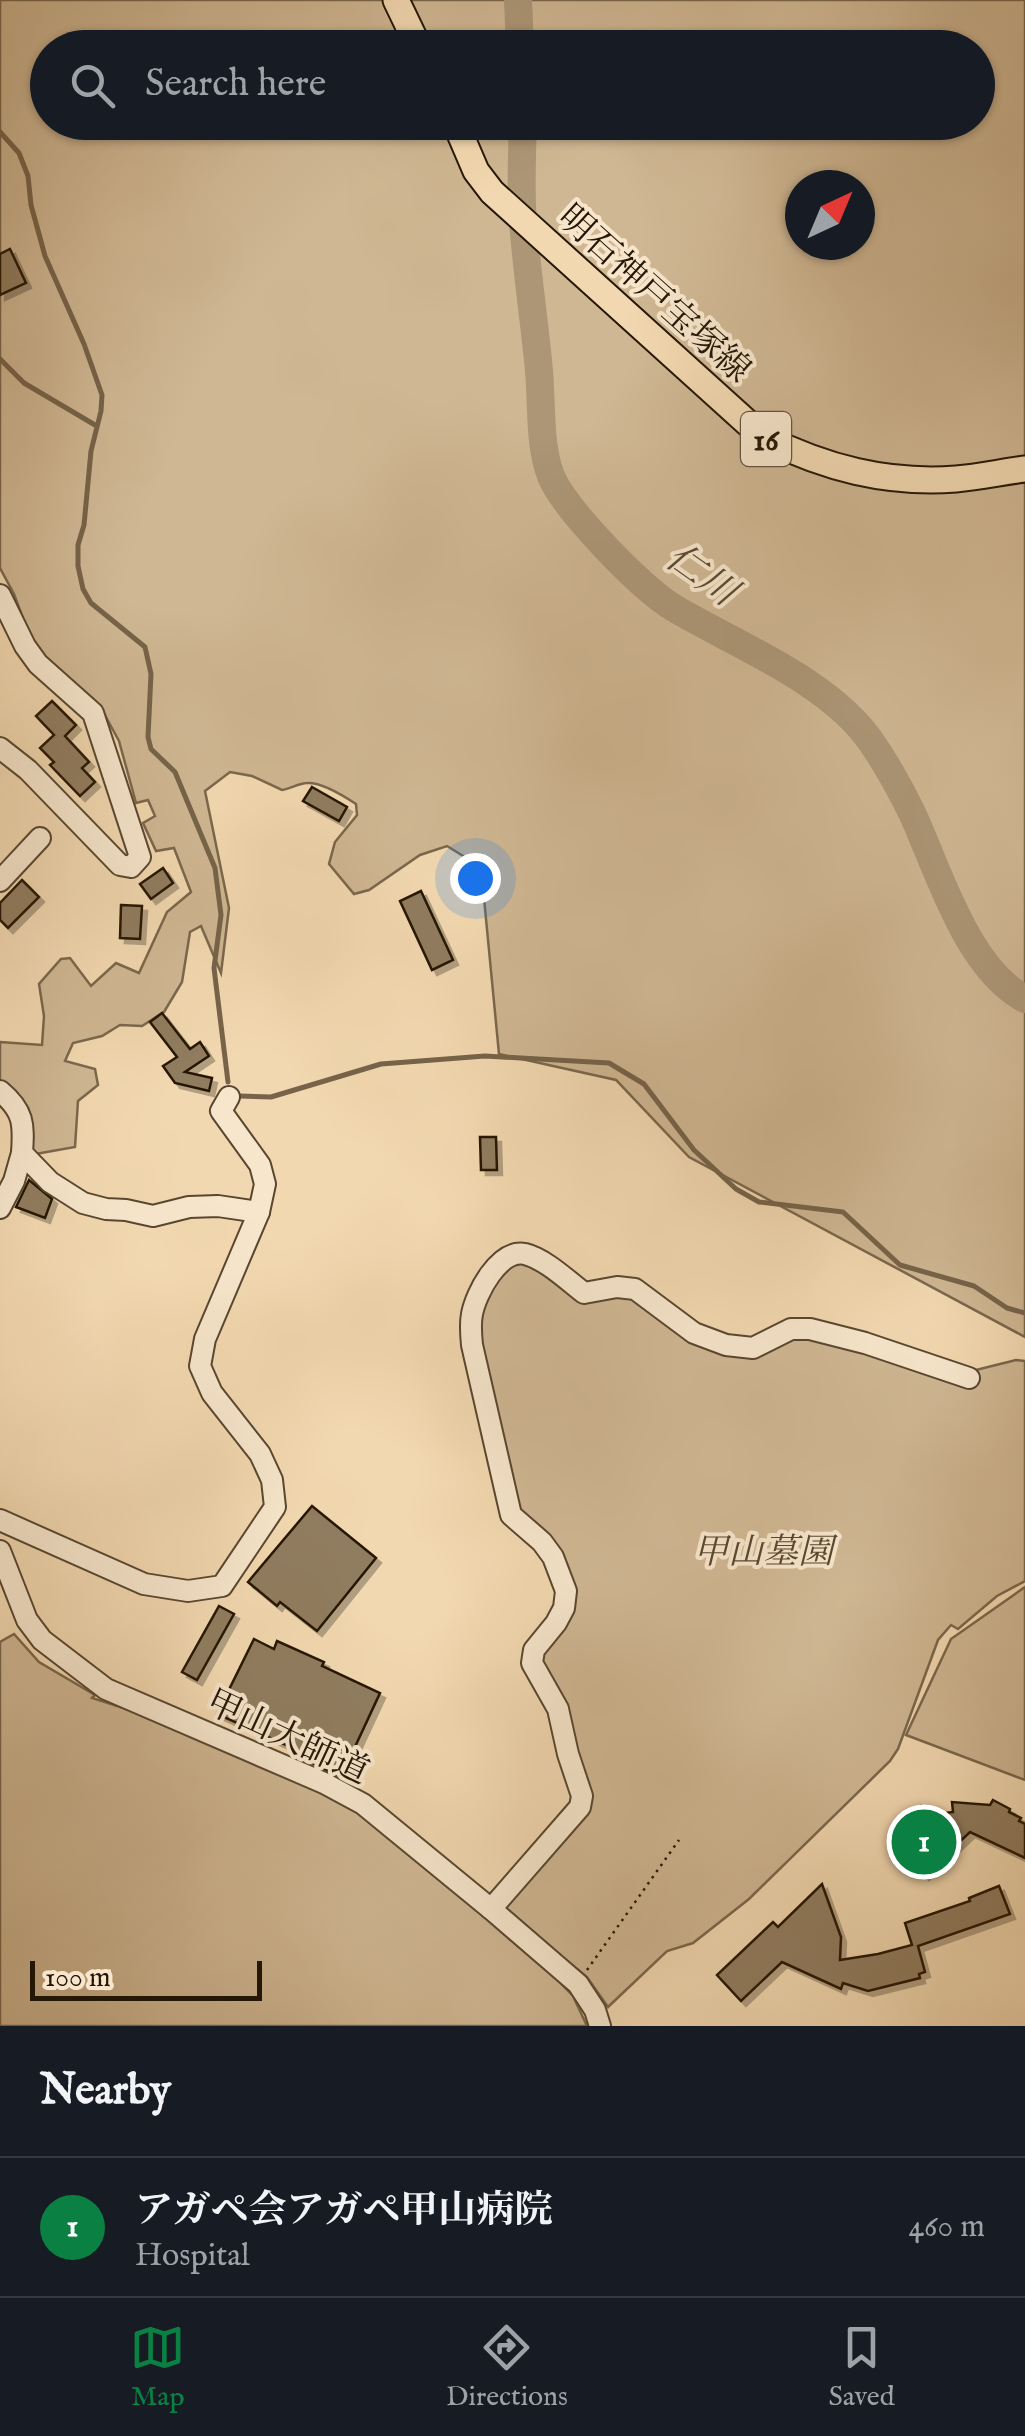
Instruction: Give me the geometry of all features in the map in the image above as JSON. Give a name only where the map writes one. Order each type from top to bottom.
[{"type":"main road","points":[[396,0],[410,30]]},
{"type":"main road","name":"明石神戸宝塚線","points":[[463,140],[476,171],[492,192],[763,438],[839,469],[892,478],[957,478],[1025,469]]},
{"type":"street","points":[[0,595],[38,664],[93,713],[140,857],[130,867],[120,865],[28,770],[0,748]]},
{"type":"street","points":[[0,881],[40,838]]},
{"type":"street","points":[[0,1091],[12,1101],[24,1123],[22,1154],[0,1208]]},
{"type":"street","points":[[0,1520],[144,1584],[188,1591],[222,1586],[275,1507],[272,1480],[260,1454],[212,1393],[200,1366],[206,1339],[259,1212],[265,1184],[260,1165],[221,1111],[229,1097]]},
{"type":"street","points":[[22,1154],[50,1182],[83,1202],[106,1209],[153,1216],[218,1206],[259,1212]]},
{"type":"street","points":[[491,1908],[580,1807],[582,1796],[558,1708],[532,1663],[534,1650],[564,1608],[566,1592],[553,1557],[512,1516],[472,1345],[471,1318],[476,1297],[491,1272],[508,1256],[522,1253],[584,1293],[618,1287],[635,1289],[694,1333],[726,1345],[753,1348],[791,1328],[810,1329],[969,1378]]},
{"type":"street","name":"甲山大師道","points":[[0,1550],[28,1620],[42,1640],[106,1690],[324,1783],[363,1804],[578,1984],[600,2026]]},
{"type":"path","points":[[578,1984],[679,1840]]},
{"type":"green space","points":[[0,0],[1025,0],[1025,1337],[689,1157],[616,1080],[499,1054],[481,867],[447,846],[420,855],[369,890],[354,894],[329,864],[335,842],[357,815],[356,804],[313,783],[282,790],[252,776],[230,772],[205,791],[229,908],[221,973],[201,926],[190,932],[182,982],[164,1012],[142,1026],[120,1025],[102,1036],[73,1043],[65,1061],[95,1069],[98,1085],[78,1101],[75,1147],[30,1155],[28,1112],[0,1082],[0,1042],[42,1045],[44,1016],[39,984],[61,959],[70,958],[91,986],[116,963],[139,973],[167,912],[191,892],[174,848],[156,851],[143,823],[155,816],[148,800],[136,803],[119,741],[102,710],[44,657],[28,632],[0,568]]},
{"type":"green space","name":"甲山墓園","points":[[522,1258],[580,1298],[633,1294],[725,1351],[794,1335],[972,1371],[1025,1361],[1025,1581],[997,1596],[958,1629],[951,1625],[938,1640],[898,1749],[890,1761],[749,1899],[693,1943],[667,1951],[608,2007],[587,1977],[500,1906],[584,1810],[537,1663],[570,1592],[517,1510],[477,1345],[482,1300],[512,1261]]},
{"type":"green space","points":[[1025,1587],[1025,1780],[906,1735],[951,1639]]},
{"type":"green space","points":[[14,1634],[39,1662],[95,1695],[92,1698],[139,1713],[358,1811],[545,1967],[573,1996],[587,2026],[0,2026],[0,1642]]},
{"type":"building","points":[[10,249],[26,283],[0,295],[0,254]]},
{"type":"building","points":[[52,701],[76,725],[65,736],[89,762],[82,768],[95,782],[80,796],[50,765],[54,762],[40,748],[54,735],[36,716]]},
{"type":"building","points":[[312,787],[347,807],[339,821],[303,801]]},
{"type":"building","points":[[163,868],[173,883],[151,899],[140,884]]},
{"type":"building","points":[[22,880],[39,897],[8,928],[0,920],[0,903]]},
{"type":"building","points":[[421,891],[453,960],[432,970],[400,901]]},
{"type":"building","points":[[121,905],[142,906],[140,939],[120,938]]},
{"type":"building","points":[[162,1013],[190,1049],[200,1042],[209,1056],[185,1072],[212,1078],[209,1091],[175,1083],[163,1066],[177,1057],[150,1022]]},
{"type":"building","points":[[480,1137],[496,1137],[497,1170],[481,1170]]},
{"type":"building","points":[[29,1180],[52,1199],[45,1218],[16,1207]]},
{"type":"building","points":[[312,1506],[376,1558],[317,1631],[248,1582]]},
{"type":"building","points":[[219,1606],[234,1614],[197,1680],[182,1672]]},
{"type":"building","points":[[254,1639],[274,1649],[277,1641],[380,1693],[341,1777],[304,1759],[306,1754],[217,1714]]},
{"type":"building","points":[[993,1800],[1025,1824],[1025,1858],[970,1832],[924,1875],[889,1836],[921,1806],[930,1815],[953,1812],[952,1802],[990,1805]]},
{"type":"building","points":[[822,1884],[841,1937],[840,1960],[912,1945],[905,1923],[970,1901],[969,1898],[999,1886],[1010,1914],[918,1946],[925,1972],[919,1974],[920,1978],[868,1991],[843,1983],[841,1989],[782,1962],[741,2001],[717,1975],[773,1922],[778,1927]]},
{"type":"waterway","name":"仁川","points":[[518,0],[519,30]]},
{"type":"waterway","points":[[0,132],[19,153],[28,176],[31,205],[45,256],[102,395],[91,451],[78,566],[91,603],[145,647],[151,674],[151,749],[175,772],[215,868],[221,915],[214,968],[228,1082]]},
{"type":"waterway","name":"仁川","points":[[523,140],[522,206],[543,438],[547,464],[559,491],[606,548],[660,598],[781,666],[854,721],[878,751],[904,796],[971,942],[1005,985],[1025,999]]},
{"type":"waterway","points":[[0,359],[24,383],[95,425]]},
{"type":"waterway","points":[[239,1096],[271,1097],[381,1064],[485,1056],[609,1063],[644,1084],[694,1150],[736,1189],[759,1202],[843,1212],[900,1265],[974,1286],[1007,1308],[1025,1313]]},
{"type":"place","name":"アガペ会アガペ甲山病院","points":[[924,1842]]}]
